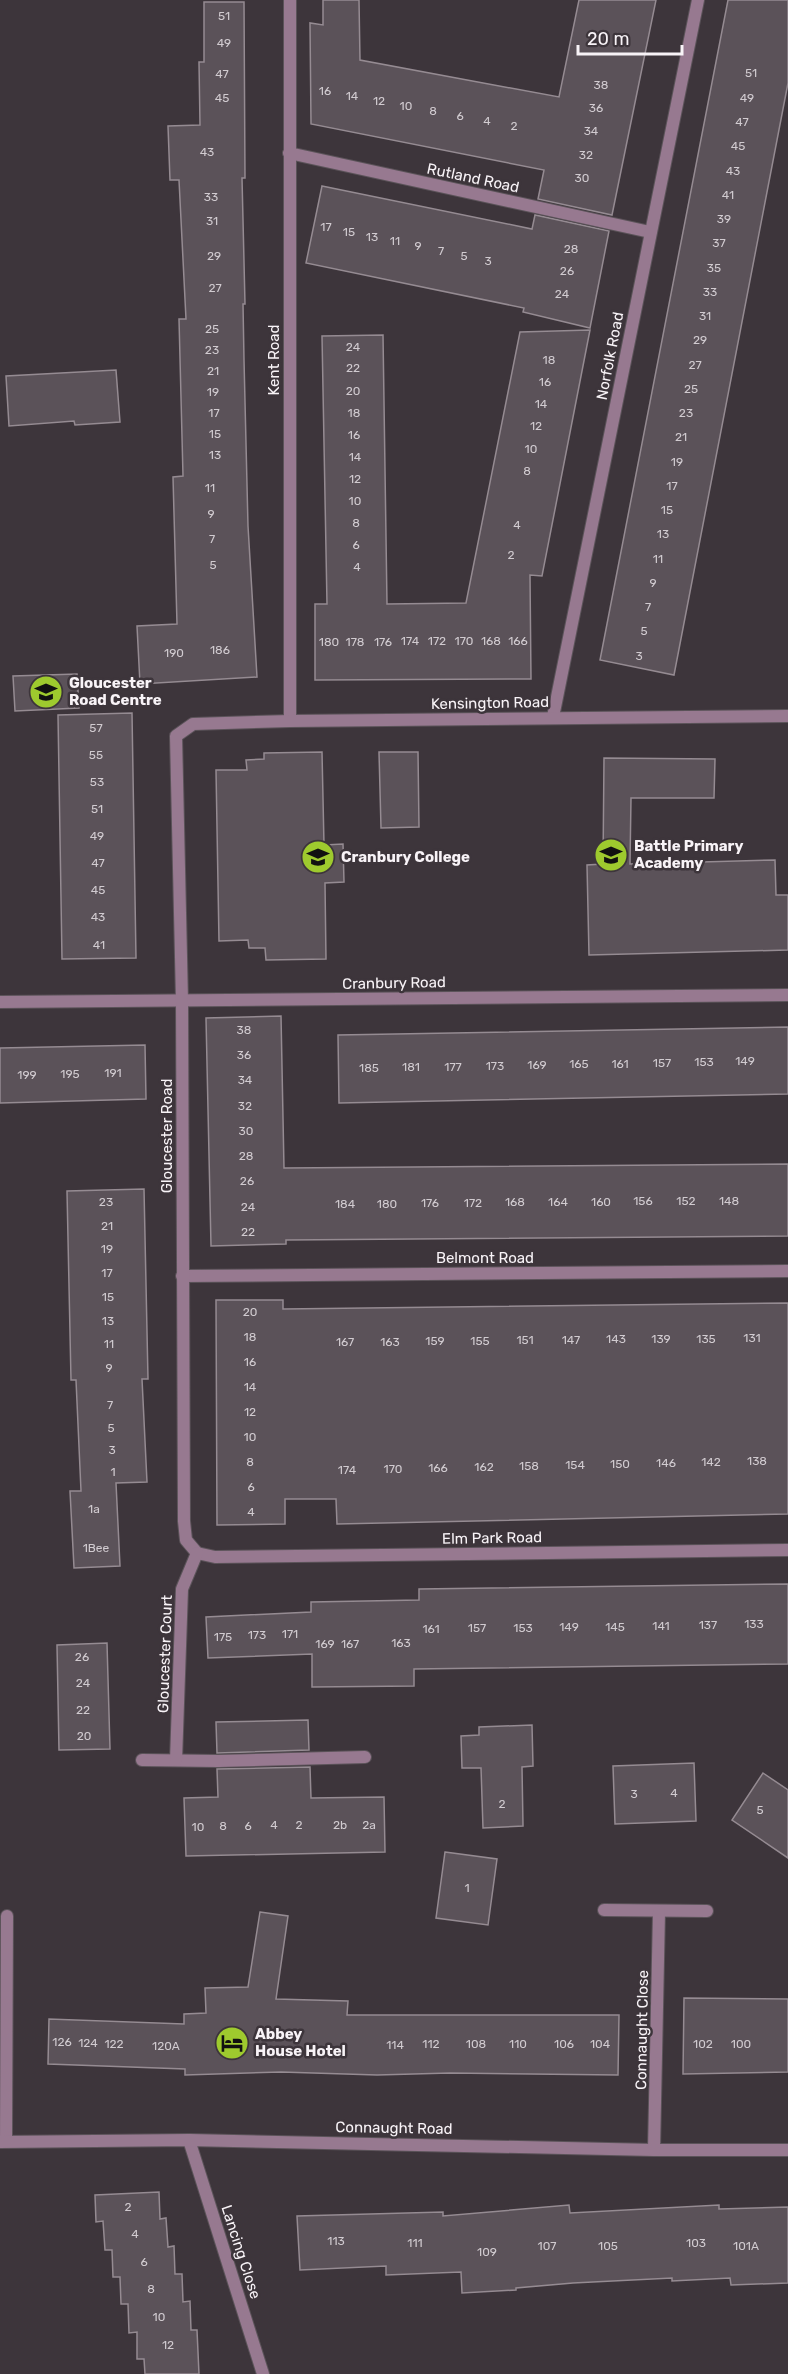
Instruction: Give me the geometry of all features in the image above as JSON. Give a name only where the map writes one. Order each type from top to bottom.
[{"type":"street","name":"Kent Road","points":[[290,0],[290,721]]},
{"type":"street","name":"Norfolk Road","points":[[553,717],[698,0]]},
{"type":"street","name":"Rutland Road","points":[[289,153],[650,232]]},
{"type":"street","name":"Kensington Road","points":[[193,724],[553,717],[788,716]]},
{"type":"street","name":"Gloucester Road","points":[[193,724],[176,736],[182,1000],[184,1521],[186,1540],[197,1553]]},
{"type":"street","name":"Cranbury Road","points":[[0,1002],[788,994]]},
{"type":"street","name":"Belmont Road","points":[[182,1275],[788,1271]]},
{"type":"street","name":"Elm Park Road","points":[[197,1553],[215,1557],[788,1550]]},
{"type":"street","name":"Gloucester Court","points":[[176,1760],[182,1589],[197,1553]]},
{"type":"street","points":[[142,1760],[218,1761],[365,1757]]},
{"type":"street","points":[[604,1910],[707,1911]]},
{"type":"street","name":"Connaught Close","points":[[654,2150],[659,1912]]},
{"type":"street","points":[[3,2141],[7,1916]]},
{"type":"street","name":"Connaught Road","points":[[3,2141],[189,2139],[654,2150],[788,2150]]},
{"type":"street","name":"Lancing Close","points":[[189,2139],[263,2374]]},
{"type":"building","points":[[323,0],[359,0],[360,60],[559,97],[579,0],[656,0],[612,215],[538,199],[544,170],[311,124],[310,23],[323,25]]},
{"type":"building","points":[[728,0],[788,0],[788,83],[674,675],[600,660]]},
{"type":"building","points":[[204,2],[244,2],[245,178],[242,178],[244,360],[248,526],[257,677],[140,684],[137,626],[177,624],[173,477],[183,476],[179,319],[186,319],[179,180],[170,180],[168,126],[200,125],[199,62],[204,62]]},
{"type":"building","points":[[322,186],[532,229],[535,215],[609,231],[590,328],[523,312],[524,308],[306,263]]},
{"type":"building","points":[[590,330],[542,576],[530,575],[531,679],[315,680],[315,604],[327,604],[322,336],[383,335],[387,604],[466,603],[520,332]]},
{"type":"building","points":[[116,370],[120,422],[75,425],[74,421],[9,426],[6,376]]},
{"type":"building","name":"Gloucester Road Centre","points":[[77,674],[79,708],[15,711],[13,676]]},
{"type":"building","points":[[132,713],[136,958],[62,959],[58,715]]},
{"type":"building","points":[[322,752],[324,845],[343,844],[344,882],[325,883],[326,959],[266,960],[265,948],[249,948],[248,940],[219,941],[216,770],[247,770],[246,760],[264,759],[264,753]]},
{"type":"building","points":[[379,752],[418,752],[419,827],[381,828]]},
{"type":"building","points":[[604,758],[715,759],[714,798],[631,798],[630,864],[775,860],[776,895],[788,895],[788,950],[589,955],[587,865],[603,864]]},
{"type":"building","points":[[281,1016],[284,1168],[788,1164],[788,1236],[286,1240],[286,1244],[211,1246],[206,1018]]},
{"type":"building","points":[[788,1027],[788,1094],[339,1103],[338,1035]]},
{"type":"building","points":[[145,1045],[146,1099],[0,1103],[0,1048]]},
{"type":"building","points":[[144,1189],[148,1379],[142,1379],[147,1482],[116,1483],[120,1566],[74,1568],[70,1491],[81,1491],[76,1380],[71,1380],[67,1191]]},
{"type":"building","points":[[216,1300],[283,1300],[283,1309],[788,1303],[788,1514],[337,1524],[336,1499],[285,1499],[285,1524],[217,1525]]},
{"type":"building","points":[[788,1584],[788,1664],[414,1669],[414,1686],[312,1687],[312,1654],[208,1658],[206,1617],[311,1612],[311,1602],[419,1600],[419,1589]]},
{"type":"building","points":[[107,1643],[110,1749],[59,1750],[57,1645]]},
{"type":"building","points":[[308,1720],[309,1750],[217,1753],[216,1722]]},
{"type":"building","points":[[532,1725],[533,1766],[522,1767],[523,1826],[483,1828],[481,1768],[462,1768],[461,1736],[479,1735],[479,1727]]},
{"type":"building","points":[[694,1763],[696,1821],[615,1824],[613,1766]]},
{"type":"building","points":[[310,1767],[311,1798],[384,1797],[385,1852],[186,1856],[184,1798],[218,1797],[217,1769]]},
{"type":"building","points":[[763,1773],[788,1790],[788,1858],[732,1820]]},
{"type":"building","points":[[445,1852],[497,1859],[488,1925],[436,1918]]},
{"type":"building","points":[[260,1912],[288,1916],[276,1999],[348,2001],[347,2015],[619,2015],[618,2075],[450,2073],[377,2075],[281,2072],[185,2075],[185,2069],[48,2064],[49,2019],[184,2024],[184,2014],[206,2013],[205,1988],[248,1987]]},
{"type":"building","points":[[684,1998],[788,1999],[788,2072],[683,2074]]},
{"type":"building","points":[[159,2192],[160,2219],[166,2218],[168,2247],[174,2246],[175,2274],[182,2274],[183,2302],[190,2301],[191,2330],[197,2330],[199,2374],[145,2374],[144,2359],[137,2359],[137,2332],[129,2333],[128,2304],[121,2304],[120,2277],[113,2277],[112,2250],[105,2250],[103,2221],[96,2222],[95,2195]]},
{"type":"building","points":[[569,2205],[570,2213],[719,2205],[719,2209],[788,2207],[788,2283],[731,2285],[730,2278],[672,2281],[672,2278],[573,2283],[516,2288],[516,2290],[462,2293],[461,2272],[386,2275],[386,2266],[300,2270],[297,2216],[443,2212],[443,2216]]},
{"type":"place","name":"Gloucester Road Centre","points":[[46,692]]},
{"type":"place","name":"Battle Primary Academy","points":[[611,855]]},
{"type":"place","name":"Cranbury College","points":[[318,857]]},
{"type":"place","name":"Abbey House Hotel","points":[[232,2043]]}]
